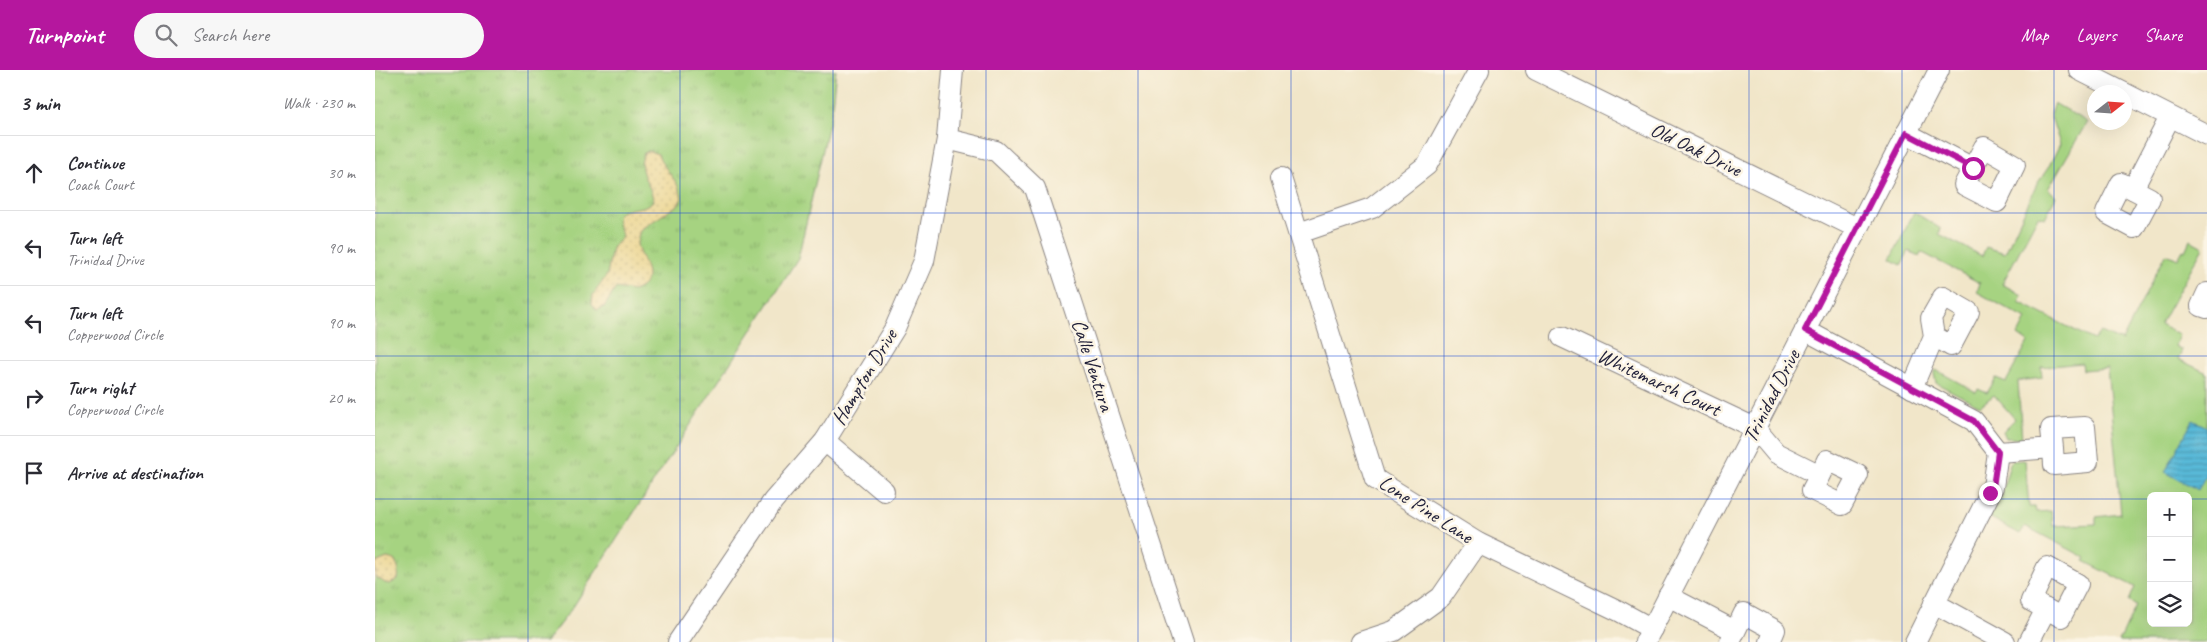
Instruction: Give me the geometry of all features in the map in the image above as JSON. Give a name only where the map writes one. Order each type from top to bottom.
[{"type":"street","name":"Hampton Drive","points":[[678,642],[773,501],[825,441],[895,328],[924,261],[947,139],[953,70]]},
{"type":"street","points":[[1299,233],[1372,208],[1427,165],[1479,70]]},
{"type":"street","name":"Old Oak Drive","points":[[1536,70],[1857,228]]},
{"type":"street","name":"Trinidad Drive","points":[[1648,635],[1939,70]]},
{"type":"street","points":[[2079,70],[2207,135]]},
{"type":"street","points":[[2133,190],[2170,116]]},
{"type":"street","points":[[1906,133],[1973,168]]},
{"type":"street","name":"Calle Ventura","points":[[947,139],[996,151],[1035,188],[1183,642]]},
{"type":"street","name":"Lone Pine Lane","points":[[1281,178],[1375,479],[1478,543],[1619,611],[1648,635]]},
{"type":"street","points":[[2207,293],[2201,306],[2207,308]]},
{"type":"street","points":[[1805,330],[1974,421],[1998,452],[1993,487],[1915,642]]},
{"type":"street","points":[[1912,388],[1934,336]]},
{"type":"street","name":"Whitemarsh Court","points":[[1562,337],[1755,428]]},
{"type":"street","points":[[1755,428],[1776,452],[1820,475]]},
{"type":"street","points":[[825,441],[884,491]]},
{"type":"street","points":[[1998,452],[2053,448]]},
{"type":"street","points":[[1361,642],[1394,631],[1441,597],[1478,543]]},
{"type":"street","points":[[1668,596],[1733,636],[1744,613],[1775,630],[1770,642]]},
{"type":"street","points":[[1934,604],[2005,642]]},
{"type":"street","points":[[2029,642],[2046,609]]},
{"type":"green space","points":[[375,70],[836,70],[831,115],[798,258],[573,607],[546,642],[375,642]]},
{"type":"green space","points":[[2054,103],[2087,122],[2048,189],[2056,196],[2045,218],[2038,216],[2002,284],[2022,295],[2019,302],[2094,340],[2100,332],[2122,341],[2166,254],[2178,259],[2183,250],[2185,251],[2190,240],[2203,247],[2160,325],[2179,335],[2175,346],[2182,350],[2178,359],[2207,373],[2207,642],[2119,642],[2136,606],[2129,601],[2135,587],[2084,561],[2086,558],[2025,526],[2020,534],[1989,517],[2003,488],[2010,464],[2012,461],[2025,460],[2029,507],[2035,507],[2036,512],[2051,511],[2053,526],[2096,524],[2096,517],[2121,514],[2107,368],[2083,370],[2082,363],[2041,367],[2042,378],[2018,381],[2022,439],[2006,438],[2003,431],[2015,419],[1994,395],[1980,406],[1936,383],[1934,374],[1936,370],[1976,392],[1978,389],[1987,393],[1996,378],[2006,382],[2028,342],[2018,335],[2026,319],[1977,292],[1980,283],[1921,252],[1919,256],[1909,251],[1901,265],[1891,259],[1914,212],[1941,229],[1939,234],[1982,256],[1986,247],[2005,253],[2037,184],[2048,168],[2060,144],[2050,114]]},
{"type":"sand","points":[[649,151],[658,154],[663,165],[678,186],[682,198],[678,205],[640,231],[637,244],[646,270],[646,282],[633,291],[616,288],[604,307],[597,310],[592,304],[593,295],[607,275],[612,248],[622,236],[617,220],[618,214],[626,210],[645,206],[653,201],[642,166],[644,153]]},
{"type":"sand","points":[[387,558],[395,560],[399,570],[398,579],[390,584],[375,576],[375,563]]},
{"type":"water","points":[[2193,420],[2207,427],[2207,473],[2198,490],[2165,472]]},
{"type":"route","points":[[1973,168],[1906,133],[1805,330],[1974,421],[1998,452],[1993,487],[1990,493]]}]
